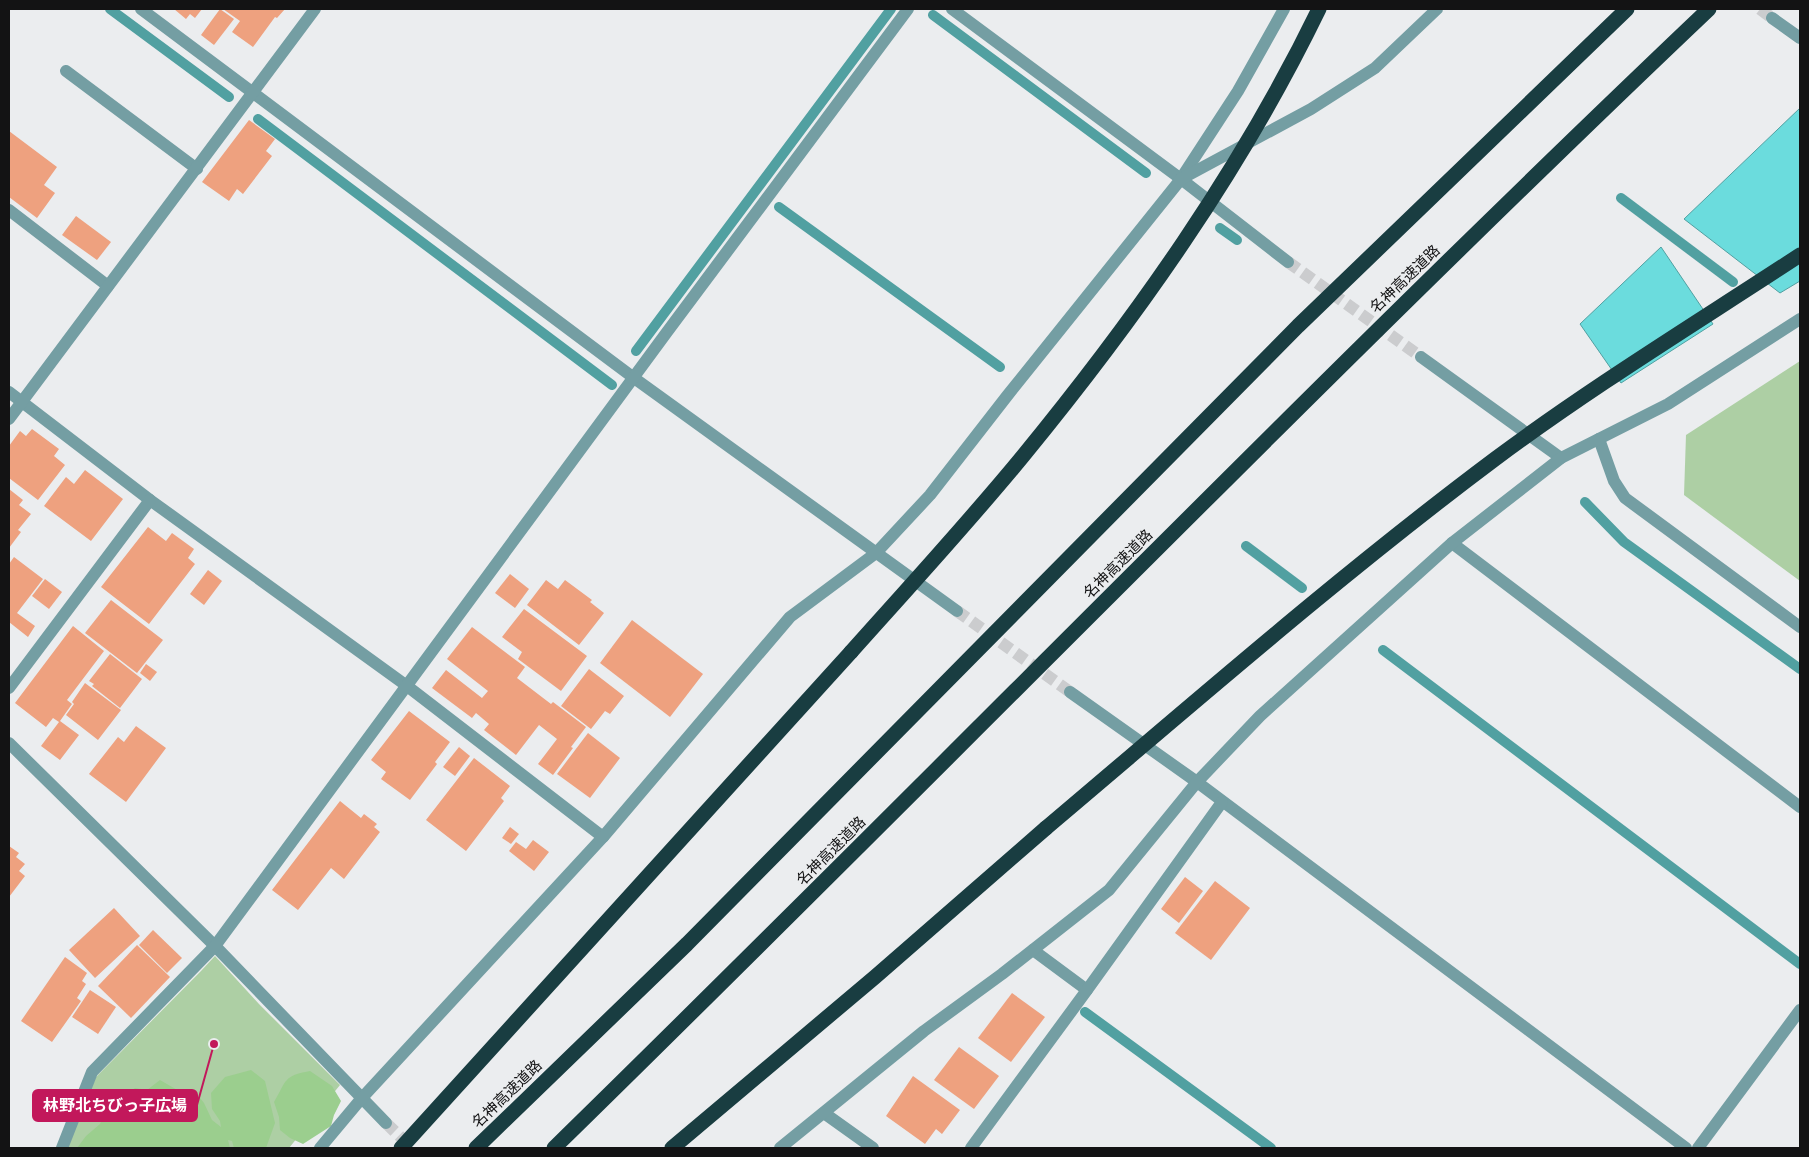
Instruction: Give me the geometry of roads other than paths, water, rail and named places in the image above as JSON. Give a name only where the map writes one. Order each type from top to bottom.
[{"type":"highway","points":[[401,1148],[851,652],[1022,458],[1127,323],[1214,193],[1271,100],[1319,9]]},
{"type":"highway","name":"名神高速道路","points":[[476,1148],[687,944],[1298,326],[1627,9]]},
{"type":"highway","name":"名神高速道路","points":[[554,1148],[720,986],[1343,364],[1709,9]]},
{"type":"highway","points":[[672,1148],[875,977],[1046,828],[1340,580],[1434,505],[1498,457],[1575,404],[1800,255]]},
{"type":"street","points":[[141,9],[634,378],[957,611]]},
{"type":"street","points":[[9,419],[315,9]]},
{"type":"street","points":[[62,1148],[92,1072],[215,946],[908,9]]},
{"type":"street","points":[[952,9],[1181,179],[1288,262]]},
{"type":"street","points":[[320,1148],[361,1099],[603,837],[790,617],[876,553],[930,495],[1181,179],[1238,91],[1284,9]]},
{"type":"street","points":[[1181,179],[1311,110],[1375,68],[1437,9]]},
{"type":"street","points":[[1772,18],[1800,38]]},
{"type":"street","points":[[66,71],[197,169]]},
{"type":"street","points":[[9,210],[108,286]]},
{"type":"street","points":[[780,1148],[924,1031],[1033,950],[1109,890],[1197,782],[1260,716],[1452,543],[1561,458],[1668,404],[1800,319]]},
{"type":"street","points":[[1421,357],[1561,458]]},
{"type":"street","points":[[9,392],[150,500],[407,686],[603,837]]},
{"type":"street","points":[[1599,439],[1614,481],[1625,498],[1800,627]]},
{"type":"street","points":[[9,688],[150,500]]},
{"type":"street","points":[[1452,543],[1800,807]]},
{"type":"street","points":[[1070,692],[1197,782],[1686,1148]]},
{"type":"street","points":[[9,743],[215,946],[386,1123]]},
{"type":"street","points":[[971,1148],[1088,990],[1222,802]]},
{"type":"street","points":[[1033,950],[1088,990]]},
{"type":"street","points":[[1698,1148],[1800,1010]]},
{"type":"street","points":[[824,1113],[873,1148]]},
{"type":"water","points":[[1800,108],[1800,281],[1780,293],[1684,219]]},
{"type":"water","points":[[1661,247],[1713,324],[1621,383],[1580,324]]},
{"type":"waterway","points":[[110,9],[229,97]]},
{"type":"waterway","points":[[636,351],[891,9]]},
{"type":"waterway","points":[[933,15],[1146,173]]},
{"type":"waterway","points":[[258,119],[612,385]]},
{"type":"waterway","points":[[1621,198],[1733,282]]},
{"type":"waterway","points":[[779,207],[1000,367]]},
{"type":"waterway","points":[[1220,228],[1237,240]]},
{"type":"waterway","points":[[1585,502],[1624,542],[1800,669]]},
{"type":"waterway","points":[[1246,546],[1302,588]]},
{"type":"waterway","points":[[1383,650],[1800,964]]},
{"type":"waterway","points":[[1085,1012],[1271,1148]]},
{"type":"tunnel","points":[[1760,9],[1772,18]]},
{"type":"tunnel","points":[[1288,262],[1421,357]]},
{"type":"tunnel","points":[[957,611],[1070,692]]},
{"type":"tunnel","points":[[386,1123],[412,1148]]},
{"type":"place","name":"林野北ちびっ子広場","points":[[214,1044]]}]
